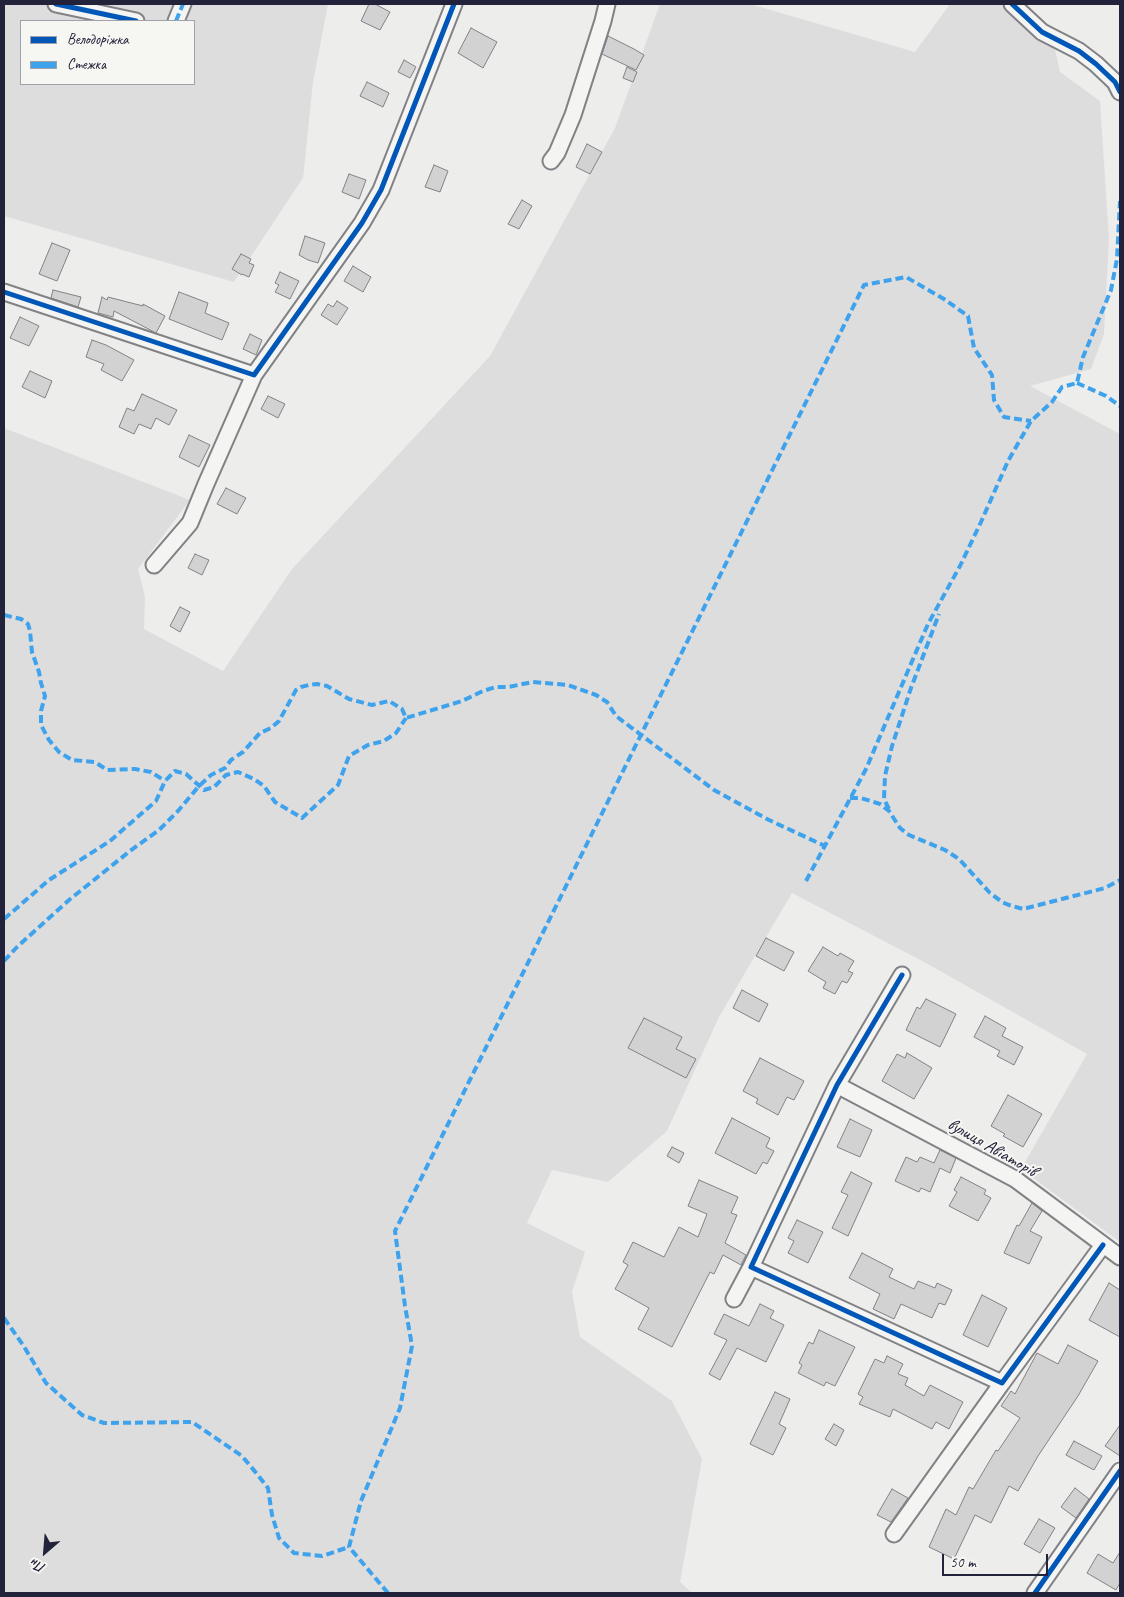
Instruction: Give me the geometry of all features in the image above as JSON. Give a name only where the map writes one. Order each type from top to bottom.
[{"type":"street","points":[[56,4],[131,20]]},
{"type":"street","points":[[176,20],[183,4]]},
{"type":"street","points":[[154,565],[190,524],[254,375],[362,223],[381,190],[454,4]]},
{"type":"street","points":[[551,160],[557,153],[573,115],[607,4]]},
{"type":"street","points":[[1012,4],[1042,32],[1079,51],[1096,64],[1115,82],[1120,92]]},
{"type":"street","points":[[4,292],[254,375]]},
{"type":"street","points":[[734,1299],[751,1267],[836,1085],[902,975]]},
{"type":"street","name":"вулиця Авіаторів","points":[[836,1085],[1015,1179],[1120,1257]]},
{"type":"street","points":[[894,1534],[1103,1244]]},
{"type":"street","points":[[751,1267],[1002,1383]]},
{"type":"street","points":[[1035,1593],[1120,1471]]},
{"type":"shaded area","points":[[4,4],[328,4],[313,82],[303,178],[234,282],[4,216]]},
{"type":"shaded area","points":[[660,4],[750,4],[915,52],[950,4],[1026,4],[1050,26],[1060,72],[1100,101],[1109,239],[1104,334],[1091,369],[1030,386],[1120,434],[1120,1242],[1021,1169],[1087,1054],[926,963],[792,893],[719,1017],[667,1131],[608,1182],[552,1170],[527,1223],[585,1252],[572,1292],[580,1337],[672,1401],[702,1459],[680,1582],[692,1593],[4,1593],[4,428],[190,500],[138,569],[145,597],[144,629],[223,671],[292,569],[490,356],[615,128]]},
{"type":"building","points":[[369,4],[375,4],[390,12],[380,30],[361,21]]},
{"type":"building","points":[[471,28],[497,42],[483,68],[458,53]]},
{"type":"building","points":[[608,36],[644,55],[636,70],[602,54]]},
{"type":"building","points":[[404,60],[416,67],[410,78],[398,72]]},
{"type":"building","points":[[627,67],[637,72],[633,82],[623,78]]},
{"type":"building","points":[[367,82],[389,93],[383,107],[360,96]]},
{"type":"building","points":[[587,144],[602,152],[590,174],[576,167]]},
{"type":"building","points":[[434,165],[448,171],[440,192],[425,187]]},
{"type":"building","points":[[349,174],[366,180],[359,199],[342,192]]},
{"type":"building","points":[[522,200],[532,206],[519,229],[508,224]]},
{"type":"building","points":[[305,236],[325,243],[318,263],[299,255]]},
{"type":"building","points":[[52,243],[70,250],[57,281],[39,274]]},
{"type":"building","points":[[241,254],[251,259],[249,263],[254,265],[249,277],[232,269]]},
{"type":"building","points":[[353,266],[371,277],[363,292],[344,281]]},
{"type":"building","points":[[280,272],[299,281],[290,299],[275,292],[279,285],[275,283]]},
{"type":"building","points":[[53,290],[81,297],[78,307],[51,298]]},
{"type":"building","points":[[179,292],[208,303],[205,313],[229,323],[222,340],[169,319]]},
{"type":"building","points":[[102,297],[107,300],[108,297],[143,306],[143,304],[165,316],[156,333],[114,311],[113,317],[98,313]]},
{"type":"building","points":[[337,301],[348,308],[337,325],[321,315],[328,304],[333,307]]},
{"type":"building","points":[[20,317],[39,326],[29,346],[10,338]]},
{"type":"building","points":[[250,334],[262,340],[256,355],[243,349]]},
{"type":"building","points":[[92,340],[106,345],[134,360],[122,381],[101,370],[104,364],[86,357]]},
{"type":"building","points":[[30,371],[52,381],[45,398],[22,387]]},
{"type":"building","points":[[142,394],[177,410],[169,425],[156,418],[151,429],[139,424],[134,434],[119,427],[127,408],[134,411]]},
{"type":"building","points":[[268,396],[285,404],[278,418],[261,409]]},
{"type":"building","points":[[189,435],[210,445],[199,467],[179,457]]},
{"type":"building","points":[[226,488],[246,498],[237,514],[217,504]]},
{"type":"building","points":[[195,554],[209,560],[202,575],[188,568]]},
{"type":"building","points":[[180,607],[190,612],[180,632],[170,626]]},
{"type":"building","points":[[766,938],[794,952],[784,971],[756,956]]},
{"type":"building","points":[[823,947],[838,956],[840,953],[854,961],[848,971],[853,973],[847,983],[842,981],[835,994],[823,988],[826,982],[808,971]]},
{"type":"building","points":[[742,990],[768,1004],[759,1022],[733,1008]]},
{"type":"building","points":[[926,999],[956,1014],[940,1047],[906,1030],[917,1007],[920,1009]]},
{"type":"building","points":[[985,1016],[1006,1028],[1002,1036],[1023,1047],[1014,1065],[997,1056],[1000,1051],[974,1037]]},
{"type":"building","points":[[644,1018],[682,1037],[676,1049],[696,1059],[686,1078],[628,1048]]},
{"type":"building","points":[[907,1053],[932,1068],[914,1099],[882,1081],[897,1054],[905,1058]]},
{"type":"building","points":[[760,1058],[804,1081],[794,1100],[787,1097],[778,1115],[756,1103],[758,1099],[743,1091]]},
{"type":"building","points":[[1008,1095],[1042,1114],[1023,1147],[1003,1136],[1005,1134],[991,1126]]},
{"type":"building","points":[[732,1118],[770,1138],[766,1147],[774,1151],[767,1164],[763,1162],[756,1174],[715,1153]]},
{"type":"building","points":[[850,1119],[872,1130],[860,1157],[837,1147]]},
{"type":"building","points":[[672,1147],[684,1153],[679,1163],[667,1156]]},
{"type":"building","points":[[940,1150],[956,1158],[950,1173],[940,1168],[930,1192],[921,1188],[919,1192],[895,1181],[906,1157],[917,1162],[920,1157],[934,1163]]},
{"type":"building","points":[[851,1172],[872,1183],[848,1236],[832,1228],[848,1195],[841,1192]]},
{"type":"building","points":[[961,1177],[986,1190],[984,1194],[991,1198],[978,1221],[949,1206],[957,1192],[954,1190]]},
{"type":"building","points":[[699,1180],[738,1197],[731,1213],[737,1215],[725,1243],[746,1255],[741,1265],[723,1255],[714,1274],[710,1272],[672,1347],[638,1329],[649,1308],[615,1289],[628,1265],[623,1262],[633,1242],[664,1257],[679,1227],[698,1237],[707,1214],[688,1206]]},
{"type":"building","points":[[1032,1203],[1042,1211],[1030,1231],[1042,1237],[1029,1264],[1004,1253],[1017,1225],[1019,1226]]},
{"type":"building","points":[[797,1220],[823,1232],[808,1263],[788,1253],[794,1241],[788,1238]]},
{"type":"building","points":[[862,1253],[893,1269],[889,1277],[914,1289],[918,1281],[935,1288],[937,1283],[952,1290],[945,1305],[939,1303],[932,1318],[901,1304],[894,1319],[873,1309],[880,1294],[849,1278]]},
{"type":"building","points":[[1109,1283],[1120,1290],[1120,1337],[1089,1320]]},
{"type":"building","points":[[982,1295],[1007,1308],[988,1347],[963,1335]]},
{"type":"building","points":[[760,1304],[774,1311],[770,1318],[784,1325],[766,1362],[737,1348],[720,1380],[709,1374],[727,1340],[714,1334],[724,1314],[749,1326]]},
{"type":"building","points":[[819,1330],[855,1347],[835,1386],[826,1382],[824,1386],[798,1373],[802,1365],[799,1363],[809,1342],[813,1344]]},
{"type":"building","points":[[1068,1345],[1098,1361],[1018,1491],[1009,1486],[991,1523],[975,1515],[954,1559],[929,1547],[946,1509],[956,1515],[969,1487],[973,1489],[996,1450],[998,1451],[1020,1418],[1001,1406],[1011,1391],[1015,1394],[1037,1353],[1058,1364]]},
{"type":"building","points":[[887,1356],[903,1364],[898,1374],[908,1378],[905,1385],[924,1396],[930,1385],[963,1402],[949,1429],[936,1422],[932,1429],[893,1409],[890,1417],[859,1404],[863,1397],[858,1394],[875,1359],[884,1363]]},
{"type":"building","points":[[775,1392],[790,1399],[779,1424],[786,1428],[773,1455],[750,1444]]},
{"type":"building","points":[[834,1424],[844,1430],[836,1446],[825,1439]]},
{"type":"building","points":[[1120,1425],[1120,1456],[1105,1446]]},
{"type":"building","points":[[1074,1441],[1102,1456],[1094,1470],[1066,1455]]},
{"type":"building","points":[[1075,1488],[1089,1499],[1076,1518],[1061,1507]]},
{"type":"building","points":[[892,1489],[908,1498],[891,1522],[877,1515]]},
{"type":"building","points":[[1039,1519],[1055,1528],[1040,1553],[1024,1544]]},
{"type":"building","points":[[1120,1552],[1120,1583],[1116,1590],[1087,1573],[1098,1554],[1113,1563]]},
{"type":"marked path","points":[[176,20],[183,4]]},
{"type":"marked path","points":[[806,881],[866,769],[928,624],[960,566],[1008,461],[1031,421],[1052,402],[1062,387],[1077,383],[1083,357],[1111,290],[1117,259],[1120,201]]},
{"type":"marked path","points":[[388,1593],[349,1547],[361,1501],[400,1408],[412,1346],[395,1231],[864,285],[906,277],[944,299],[968,316],[974,348],[992,375],[994,400],[1004,417],[1031,421]]},
{"type":"marked path","points":[[1077,383],[1106,396],[1120,406]]},
{"type":"marked path","points":[[889,809],[884,799],[885,776],[892,746],[911,688],[939,614]]},
{"type":"marked path","points":[[4,615],[21,619],[28,624],[32,652],[45,696],[41,711],[41,725],[49,740],[59,752],[72,760],[95,762],[107,770],[135,769],[151,772],[165,781]]},
{"type":"marked path","points":[[4,961],[69,900],[159,830],[211,775],[225,768],[260,733],[271,728],[279,721],[296,690],[309,685],[327,686],[349,699],[372,705],[389,701],[402,709],[406,718],[462,701],[496,687],[508,687],[533,682],[568,685],[596,695],[607,702],[616,716],[714,790],[769,820],[825,846]]},
{"type":"marked path","points":[[4,919],[49,880],[110,841],[156,801],[165,781],[175,771],[186,774],[204,790],[214,787],[226,775],[238,772],[264,786],[275,802],[302,818],[338,785],[349,756],[368,745],[384,741],[396,733],[406,718]]},
{"type":"marked path","points":[[850,798],[861,798],[880,804],[889,811],[900,828],[909,835],[945,850],[959,859],[990,893],[1009,905],[1023,909],[1105,888],[1120,880]]},
{"type":"marked path","points":[[4,1318],[46,1383],[82,1415],[104,1423],[192,1422],[242,1456],[268,1488],[272,1515],[279,1538],[294,1553],[322,1556],[349,1547]]},
{"type":"cycle path","points":[[56,4],[131,20]]},
{"type":"cycle path","points":[[4,292],[254,375],[362,223],[381,190],[454,4]]},
{"type":"cycle path","points":[[1012,4],[1042,32],[1079,51],[1096,64],[1115,82],[1120,92]]},
{"type":"cycle path","points":[[902,975],[837,1085],[751,1267],[1002,1383],[1103,1245]]},
{"type":"cycle path","points":[[1035,1593],[1120,1471]]}]
